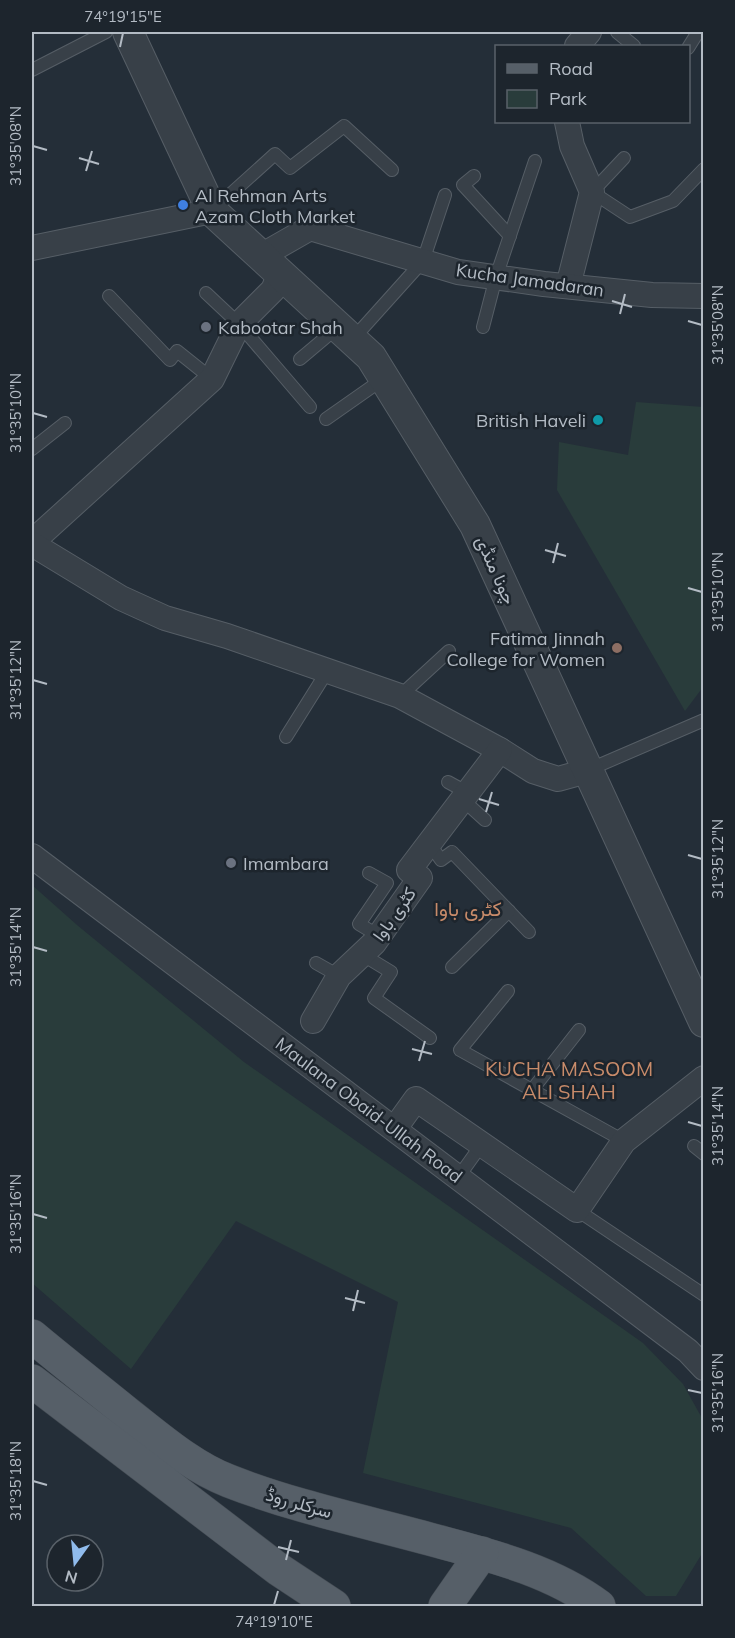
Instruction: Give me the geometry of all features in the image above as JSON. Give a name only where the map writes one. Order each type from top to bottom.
[{"type":"main road","name":"سرکلر روڈ","points":[[32,1336],[159,1439],[198,1466],[228,1481],[280,1498],[482,1553],[531,1570],[568,1587],[599,1606]]},
{"type":"main road","points":[[32,1380],[278,1569],[334,1606]]},
{"type":"main road","points":[[445,1606],[482,1553]]},
{"type":"street","points":[[32,248],[212,211],[128,32]]},
{"type":"street","points":[[578,45],[589,32]]},
{"type":"street","points":[[567,123],[572,146],[592,192],[568,286]]},
{"type":"street","name":"چونا منڈی","points":[[212,211],[371,357],[475,525],[587,771],[694,980],[704,1022]]},
{"type":"street","name":"Kucha Jamadaran","points":[[271,265],[310,228],[458,272],[652,295],[704,296]]},
{"type":"street","points":[[271,265],[273,290],[239,324],[212,379],[32,543],[121,598],[165,618],[226,636],[400,696],[500,750],[533,771],[558,779],[587,771]]},
{"type":"street","name":"کٹری باوا","points":[[313,1020],[339,976],[363,955],[379,936],[420,878],[410,870],[460,792],[500,750]]},
{"type":"street","name":"Maulana Obaid-Ullah Road","points":[[32,856],[669,1336],[704,1368]]},
{"type":"street","points":[[398,1124],[416,1099],[577,1210],[624,1141],[704,1078]]},
{"type":"lane","points":[[32,70],[106,32]]},
{"type":"lane","points":[[617,32],[633,45]]},
{"type":"lane","points":[[690,45],[698,32]]},
{"type":"lane","points":[[212,211],[276,154],[290,168],[344,126],[392,170]]},
{"type":"lane","points":[[624,158],[592,192],[630,217],[673,201],[704,169]]},
{"type":"lane","points":[[483,327],[496,277],[535,161]]},
{"type":"lane","points":[[474,176],[463,186],[510,236]]},
{"type":"lane","points":[[300,358],[345,333],[423,261],[445,195]]},
{"type":"lane","points":[[206,293],[239,324],[310,407]]},
{"type":"lane","points":[[109,296],[170,360],[177,351],[212,379]]},
{"type":"lane","points":[[326,419],[384,378]]},
{"type":"lane","points":[[32,448],[65,423]]},
{"type":"lane","points":[[400,696],[449,651]]},
{"type":"lane","points":[[286,737],[328,670]]},
{"type":"lane","points":[[587,771],[704,720]]},
{"type":"lane","points":[[460,792],[485,820]]},
{"type":"lane","points":[[429,843],[441,860],[452,852],[529,932]]},
{"type":"lane","points":[[369,873],[387,883],[359,924],[379,936]]},
{"type":"lane","points":[[452,968],[509,911]]},
{"type":"lane","points":[[363,955],[391,972],[374,998],[430,1038]]},
{"type":"lane","points":[[316,963],[339,976]]},
{"type":"lane","points":[[508,991],[460,1050],[624,1141]]},
{"type":"lane","points":[[532,1090],[579,1030]]},
{"type":"lane","points":[[462,1172],[483,1144]]},
{"type":"lane","points":[[577,1210],[704,1295]]},
{"type":"green space","points":[[636,402],[703,407],[703,687],[685,711],[557,490],[559,442],[628,455]]},
{"type":"green space","points":[[32,885],[77,925],[244,1062],[643,1343],[683,1384],[703,1420],[703,1552],[676,1596],[646,1596],[571,1528],[363,1473],[398,1302],[236,1221],[131,1369],[32,1283]]},
{"type":"place","name":"Al Rehman Arts Azam Cloth Market","points":[[183,205]]},
{"type":"place","name":"Kabootar Shah","points":[[206,327]]},
{"type":"place","name":"British Haveli","points":[[598,420]]},
{"type":"place","name":"Fatima Jinnah College for Women","points":[[617,648]]},
{"type":"place","name":"Imambara","points":[[231,863]]},
{"type":"district","name":"کٹری باوا","points":[[468,908]]},
{"type":"district","name":"KUCHA MASOOM ALI SHAH","points":[[569,1080]]}]
